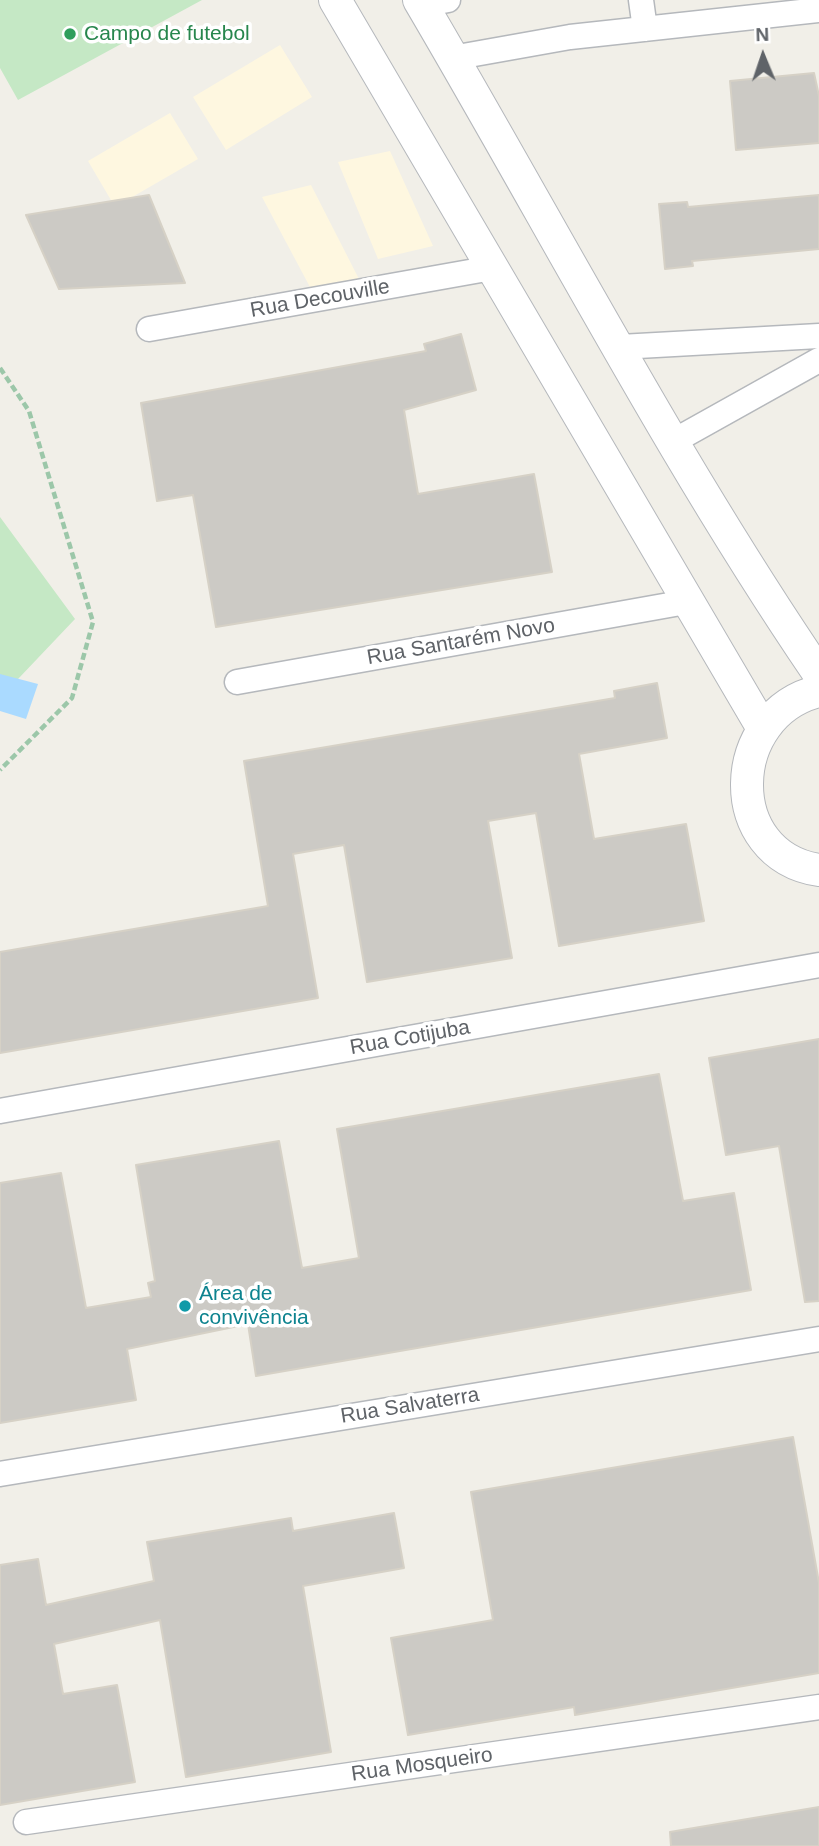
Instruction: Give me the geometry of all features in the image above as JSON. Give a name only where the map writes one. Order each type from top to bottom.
[{"type":"street","points":[[335,0],[686,602],[762,727]]},
{"type":"street","points":[[641,0],[645,29]]},
{"type":"street","points":[[429,2],[452,58],[674,441],[778,613],[819,674]]},
{"type":"street","points":[[452,58],[570,37],[819,10]]},
{"type":"street","name":"Rua Decouville","points":[[149,329],[492,268]]},
{"type":"street","points":[[620,347],[819,336]]},
{"type":"street","points":[[674,441],[819,360]]},
{"type":"street","name":"Rua Santarém Novo","points":[[237,682],[686,602]]},
{"type":"street","points":[[819,691],[803,695],[780,708],[762,727],[748,763],[746,783],[750,811],[764,836],[785,857],[819,870]]},
{"type":"street","name":"Rua Cotijuba","points":[[0,1111],[819,965]]},
{"type":"street","name":"Rua Salvaterra","points":[[0,1474],[819,1339]]},
{"type":"street","name":"Rua Mosqueiro","points":[[26,1822],[819,1707]]},
{"type":"path","points":[[0,368],[29,411],[93,622],[72,698],[0,770]]},
{"type":"shaded area","points":[[280,45],[312,97],[226,150],[193,97]]},
{"type":"shaded area","points":[[170,113],[198,159],[115,207],[88,161]]},
{"type":"shaded area","points":[[390,151],[433,246],[378,259],[338,162]]},
{"type":"shaded area","points":[[311,185],[360,281],[311,289],[262,197]]},
{"type":"green space","name":"Campo de futebol","points":[[0,0],[202,0],[18,100],[0,68]]},
{"type":"green space","points":[[0,517],[75,619],[0,698]]},
{"type":"water","points":[[0,674],[38,684],[26,719],[0,711]]},
{"type":"building","points":[[814,73],[819,96],[819,143],[736,150],[730,81]]},
{"type":"building","points":[[149,195],[185,283],[59,289],[26,215]]},
{"type":"building","points":[[819,195],[819,249],[692,261],[693,266],[665,269],[659,204],[687,202],[688,207]]},
{"type":"building","points":[[461,334],[476,390],[404,410],[418,494],[534,474],[552,572],[216,627],[193,495],[157,501],[141,403],[426,351],[424,344]]},
{"type":"building","points":[[657,683],[667,738],[579,754],[594,839],[686,824],[704,921],[559,946],[536,813],[488,821],[512,958],[367,982],[344,845],[293,854],[318,998],[0,1053],[0,952],[268,906],[244,761],[615,698],[614,691]]},
{"type":"building","points":[[819,1039],[819,1301],[805,1302],[779,1146],[726,1155],[709,1058]]},
{"type":"building","points":[[659,1074],[683,1201],[734,1193],[751,1290],[256,1376],[248,1324],[127,1349],[136,1400],[0,1423],[0,1183],[61,1173],[86,1308],[151,1297],[148,1283],[155,1281],[136,1165],[279,1141],[302,1268],[359,1258],[337,1129]]},
{"type":"building","points":[[793,1437],[819,1583],[819,1673],[575,1715],[574,1707],[408,1735],[391,1638],[493,1620],[471,1492]]},
{"type":"building","points":[[394,1513],[404,1568],[303,1586],[331,1752],[186,1777],[160,1620],[54,1644],[63,1694],[117,1685],[135,1782],[0,1805],[0,1565],[38,1559],[46,1605],[154,1581],[147,1542],[291,1518],[293,1531]]},
{"type":"building","points":[[819,1807],[819,1846],[671,1846],[670,1832]]},
{"type":"place","name":"Campo de futebol","points":[[70,34]]},
{"type":"place","name":"Área de convivência","points":[[185,1306]]}]
